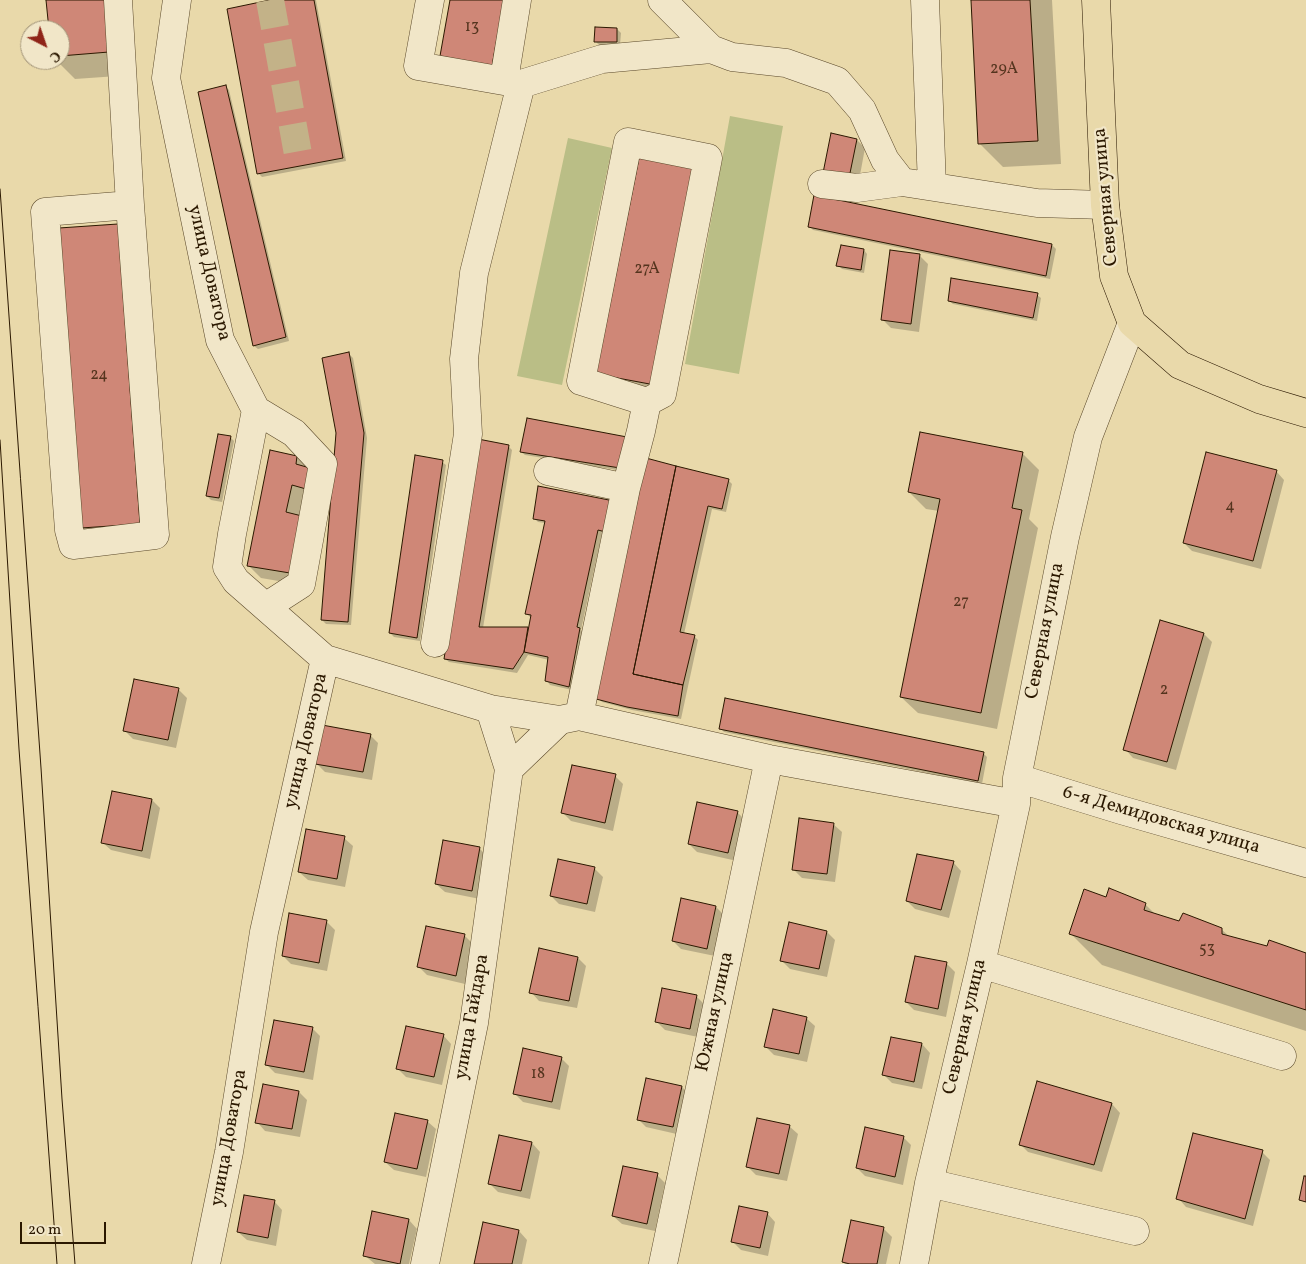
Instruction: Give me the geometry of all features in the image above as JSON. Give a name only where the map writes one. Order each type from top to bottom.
[{"type":"main road","name":"Северная улица","points":[[1096,0],[1105,204],[1114,276],[1132,323]]},
{"type":"main road","points":[[1132,323],[1180,365],[1259,399],[1306,413]]},
{"type":"street","points":[[118,0],[130,205],[155,535],[73,545],[70,530],[45,212],[130,205]]},
{"type":"street","name":"улица Доватора","points":[[176,0],[166,78],[220,340],[256,410],[227,567],[236,581],[267,606],[325,659],[264,932],[229,1152],[206,1264]]},
{"type":"street","points":[[430,0],[418,66],[512,82],[602,59],[711,49]]},
{"type":"street","points":[[435,643],[468,434],[464,359],[474,273],[512,82],[517,0]]},
{"type":"street","points":[[662,0],[711,49],[732,57],[786,63],[837,81],[862,110],[885,160],[902,182]]},
{"type":"street","points":[[925,0],[932,186]]},
{"type":"street","points":[[628,142],[708,158],[662,394],[647,402],[581,381],[628,142]]},
{"type":"street","points":[[822,184],[857,188],[902,182],[1037,203],[1105,204]]},
{"type":"street","name":"Северная улица","points":[[914,1264],[929,1183],[980,964],[1016,791],[1065,537],[1088,437],[1132,323]]},
{"type":"street","points":[[490,710],[509,769],[570,718],[647,402]]},
{"type":"street","points":[[256,410],[294,433],[323,464],[301,584],[267,606]]},
{"type":"street","points":[[548,472],[626,488]]},
{"type":"street","name":"6-я Демидовская улица","points":[[325,659],[490,710],[570,718],[769,759],[1016,791],[1121,810],[1306,863]]},
{"type":"street","name":"Южная улица","points":[[663,1264],[769,759]]},
{"type":"street","name":"улица Гайдара","points":[[425,1264],[474,1023],[509,769]]},
{"type":"street","points":[[980,964],[1282,1056]]},
{"type":"street","points":[[929,1183],[1135,1231]]},
{"type":"green space","points":[[730,116],[783,126],[739,374],[685,364]]},
{"type":"green space","points":[[568,138],[612,148],[562,385],[517,376]]},
{"type":"building","points":[[46,0],[105,0],[109,52],[70,55],[70,20],[48,20]]},
{"type":"building","points":[[270,0],[314,0],[343,158],[257,174],[227,9]]},
{"type":"building","points":[[450,0],[504,0],[492,66],[440,56]]},
{"type":"building","points":[[971,0],[1030,0],[1038,141],[978,144]]},
{"type":"building","points":[[595,27],[617,28],[617,42],[594,42]]},
{"type":"building","points":[[226,85],[286,337],[253,346],[198,92]]},
{"type":"building","points":[[831,133],[857,139],[849,178],[823,173]]},
{"type":"building","points":[[640,153],[695,166],[655,385],[596,374]]},
{"type":"building","points":[[814,195],[1052,244],[1046,276],[808,227]]},
{"type":"building","points":[[118,224],[140,524],[81,528],[59,228]]},
{"type":"building","points":[[841,245],[864,249],[861,270],[836,266]]},
{"type":"building","points":[[890,250],[920,254],[911,324],[881,320]]},
{"type":"building","points":[[951,278],[1038,293],[1033,318],[948,301]]},
{"type":"building","points":[[349,352],[364,433],[348,622],[321,620],[336,433],[322,358]]},
{"type":"building","points":[[527,418],[627,437],[620,468],[520,452]]},
{"type":"building","points":[[920,432],[1023,452],[1012,508],[1022,510],[981,713],[900,697],[940,499],[908,492]]},
{"type":"building","points":[[218,434],[231,436],[219,498],[206,496]]},
{"type":"building","points":[[478,439],[509,445],[479,627],[528,627],[524,652],[513,669],[444,659]]},
{"type":"building","points":[[270,450],[297,456],[296,464],[310,468],[306,489],[292,485],[286,512],[302,516],[290,573],[247,566]]},
{"type":"building","points":[[1206,452],[1277,470],[1253,561],[1183,543]]},
{"type":"building","points":[[415,455],[443,460],[417,638],[389,633]]},
{"type":"building","points":[[646,458],[676,466],[633,674],[683,685],[678,716],[627,707],[596,699]]},
{"type":"building","points":[[676,466],[729,479],[722,509],[708,506],[680,632],[695,635],[683,685],[633,674]]},
{"type":"building","points":[[538,486],[619,502],[613,534],[598,530],[577,627],[580,628],[569,687],[545,681],[548,657],[524,652],[531,615],[525,614],[545,521],[533,519]]},
{"type":"building","points":[[1160,620],[1204,633],[1167,762],[1123,750]]},
{"type":"building","points":[[134,679],[179,688],[168,740],[123,731]]},
{"type":"building","points":[[725,698],[984,752],[978,781],[719,729]]},
{"type":"building","points":[[322,725],[371,734],[363,772],[315,764]]},
{"type":"building","points":[[572,765],[616,774],[605,823],[561,813]]},
{"type":"building","points":[[112,791],[152,799],[142,851],[101,843]]},
{"type":"building","points":[[697,802],[738,811],[728,853],[688,844]]},
{"type":"building","points":[[799,818],[834,823],[827,874],[792,870]]},
{"type":"building","points":[[306,829],[345,836],[337,879],[298,872]]},
{"type":"building","points":[[443,840],[480,847],[472,891],[435,884]]},
{"type":"building","points":[[917,854],[954,861],[941,910],[906,901]]},
{"type":"building","points":[[558,859],[595,867],[587,904],[550,896]]},
{"type":"building","points":[[1109,888],[1146,903],[1144,910],[1179,921],[1183,913],[1222,928],[1222,934],[1267,946],[1269,940],[1306,953],[1306,1010],[1069,934],[1084,889],[1106,897]]},
{"type":"building","points":[[681,898],[716,906],[707,949],[672,941]]},
{"type":"building","points":[[289,913],[327,920],[319,963],[282,956]]},
{"type":"building","points":[[789,922],[827,931],[819,969],[780,961]]},
{"type":"building","points":[[426,926],[465,934],[456,976],[417,967]]},
{"type":"building","points":[[539,948],[578,957],[569,1001],[529,993]]},
{"type":"building","points":[[915,956],[947,962],[938,1009],[905,1002]]},
{"type":"building","points":[[662,988],[697,995],[690,1029],[655,1022]]},
{"type":"building","points":[[773,1009],[807,1017],[799,1054],[764,1047]]},
{"type":"building","points":[[274,1020],[313,1027],[304,1072],[265,1065]]},
{"type":"building","points":[[406,1026],[444,1034],[434,1077],[396,1069]]},
{"type":"building","points":[[891,1037],[922,1043],[914,1082],[882,1075]]},
{"type":"building","points":[[523,1048],[562,1057],[552,1102],[513,1094]]},
{"type":"building","points":[[646,1078],[682,1086],[673,1127],[637,1120]]},
{"type":"building","points":[[1037,1081],[1112,1103],[1094,1165],[1019,1145]]},
{"type":"building","points":[[263,1084],[299,1091],[292,1129],[255,1123]]},
{"type":"building","points":[[395,1113],[428,1120],[417,1169],[384,1162]]},
{"type":"building","points":[[757,1118],[790,1125],[779,1174],[746,1167]]},
{"type":"building","points":[[865,1127],[904,1136],[895,1177],[856,1168]]},
{"type":"building","points":[[1193,1133],[1263,1150],[1245,1219],[1176,1199]]},
{"type":"building","points":[[499,1135],[532,1142],[521,1191],[488,1184]]},
{"type":"building","points":[[623,1166],[658,1173],[647,1224],[612,1216]]},
{"type":"building","points":[[1304,1176],[1306,1176],[1306,1202],[1299,1200]]},
{"type":"building","points":[[244,1195],[275,1200],[268,1238],[237,1232]]},
{"type":"building","points":[[739,1206],[768,1212],[760,1248],[731,1242]]},
{"type":"building","points":[[372,1211],[409,1219],[400,1264],[363,1256]]},
{"type":"building","points":[[851,1220],[884,1227],[877,1264],[850,1264],[842,1262]]},
{"type":"building","points":[[483,1222],[519,1230],[512,1264],[474,1264]]},
{"type":"tunnel","points":[[270,0],[298,154]]},
{"type":"tram line","points":[[0,189],[75,1264]]},
{"type":"tram line","points":[[0,440],[19,749],[57,1264]]}]
